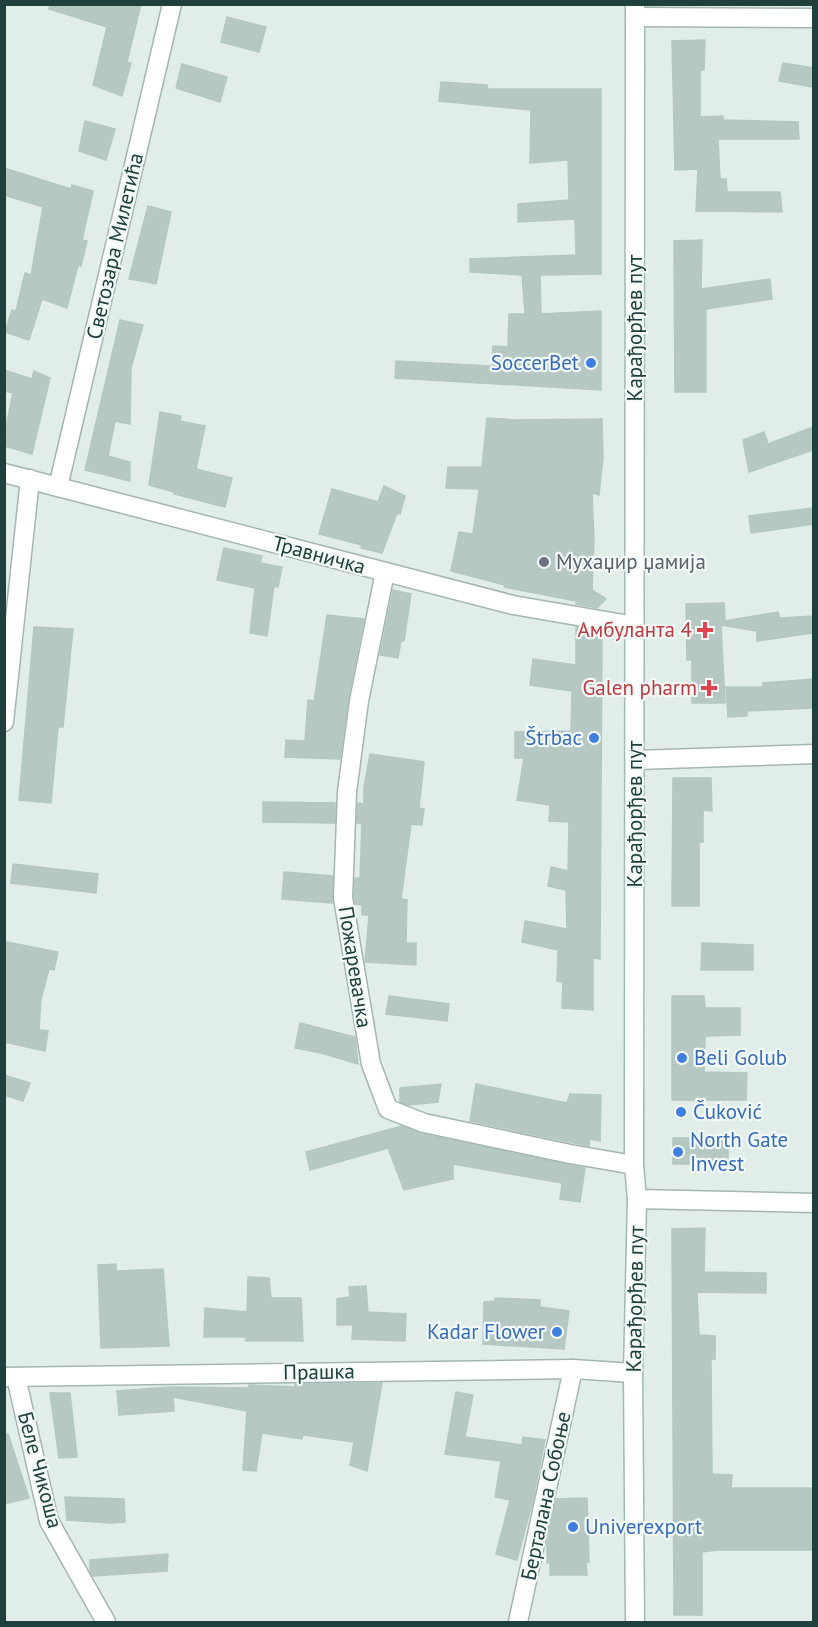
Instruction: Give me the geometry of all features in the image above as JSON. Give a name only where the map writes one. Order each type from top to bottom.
[{"type":"street","name":"Светозара Милетића","points":[[58,487],[172,4]]},
{"type":"street","points":[[635,11],[813,18]]},
{"type":"street","name":"Карађорђев пут","points":[[635,11],[634,1165],[637,1199],[633,1373],[635,1623]]},
{"type":"street","name":"Травничка","points":[[4,473],[513,605],[635,626]]},
{"type":"street","points":[[4,722],[30,479]]},
{"type":"street","name":"Пожаревачка","points":[[385,572],[359,701],[347,792],[343,898],[371,1064],[388,1109],[424,1123],[634,1165]]},
{"type":"street","points":[[636,760],[813,754]]},
{"type":"street","points":[[637,1199],[813,1203]]},
{"type":"street","name":"Прашка","points":[[10,1377],[573,1369],[633,1373]]},
{"type":"street","name":"Берталана Собоње","points":[[518,1623],[573,1369]]},
{"type":"street","name":"Беле Чикоша","points":[[10,1377],[49,1521],[106,1623]]},
{"type":"building","points":[[50,4],[141,4],[127,62],[131,63],[122,96],[93,85],[107,27],[49,9]]},
{"type":"building","points":[[227,17],[266,27],[259,52],[221,42]]},
{"type":"building","points":[[705,40],[704,70],[700,70],[700,117],[723,116],[723,120],[798,122],[799,139],[718,139],[720,179],[726,179],[727,192],[780,192],[782,212],[696,211],[698,169],[675,170],[672,41]]},
{"type":"building","points":[[783,63],[813,68],[813,87],[779,81]]},
{"type":"building","points":[[182,64],[227,77],[220,102],[176,88]]},
{"type":"building","points":[[441,82],[487,85],[488,89],[601,89],[601,274],[540,275],[541,314],[601,311],[601,390],[395,378],[396,361],[492,366],[493,346],[508,347],[509,314],[525,314],[522,275],[470,272],[470,259],[576,255],[575,219],[518,222],[518,204],[569,200],[568,160],[530,163],[531,110],[439,101]]},
{"type":"building","points":[[85,121],[115,129],[106,160],[79,151]]},
{"type":"building","points":[[4,168],[71,189],[72,185],[93,191],[82,240],[87,241],[67,308],[42,299],[29,340],[5,332],[12,310],[16,311],[25,273],[31,275],[43,207],[4,195]]},
{"type":"building","points":[[148,206],[171,212],[156,284],[129,279]]},
{"type":"building","points":[[702,240],[701,289],[770,279],[772,299],[706,309],[706,392],[675,392],[674,241]]},
{"type":"building","points":[[120,320],[143,325],[131,368],[130,424],[115,421],[108,456],[130,462],[130,481],[85,470]]},
{"type":"building","points":[[4,370],[32,379],[34,371],[50,378],[32,454],[4,446],[13,393],[4,391]]},
{"type":"building","points":[[160,412],[181,416],[180,421],[205,426],[196,469],[232,478],[225,507],[149,485]]},
{"type":"building","points":[[487,418],[602,419],[603,457],[599,495],[592,493],[594,539],[592,590],[606,599],[597,608],[576,604],[576,601],[504,587],[505,585],[451,571],[459,532],[473,534],[479,489],[446,488],[448,467],[482,467]]},
{"type":"building","points":[[813,427],[813,450],[749,472],[743,440],[764,432],[768,444]]},
{"type":"building","points":[[384,486],[405,496],[400,514],[397,513],[382,553],[361,548],[362,545],[319,534],[332,489],[378,502]]},
{"type":"building","points":[[813,508],[813,524],[751,533],[749,516]]},
{"type":"building","points":[[224,548],[262,556],[260,563],[282,567],[278,587],[274,586],[267,636],[250,633],[255,588],[217,580]]},
{"type":"building","points":[[393,590],[411,594],[404,641],[401,641],[398,658],[380,655]]},
{"type":"building","points":[[724,603],[725,621],[778,612],[780,618],[813,616],[813,633],[757,641],[757,631],[721,625],[725,703],[692,703],[692,660],[687,660],[686,604]]},
{"type":"building","points":[[327,615],[364,619],[348,699],[340,759],[285,757],[286,740],[305,741],[308,700],[314,701]]},
{"type":"building","points":[[34,627],[73,629],[63,727],[58,727],[51,803],[19,800]]},
{"type":"building","points":[[576,627],[602,632],[600,959],[593,958],[593,1010],[562,1008],[563,982],[557,981],[558,950],[522,942],[525,921],[567,929],[566,890],[548,886],[551,867],[568,871],[569,822],[549,821],[550,805],[517,800],[524,758],[515,758],[515,732],[571,731],[572,691],[530,685],[533,659],[576,665]]},
{"type":"building","points":[[813,679],[813,708],[747,711],[747,716],[728,717],[726,687],[763,687],[763,683]]},
{"type":"building","points":[[370,754],[424,762],[419,808],[424,809],[422,825],[411,824],[401,899],[407,900],[406,943],[416,943],[416,965],[365,962],[369,915],[362,915],[362,905],[355,904],[354,897],[355,878],[360,878],[362,823],[357,823],[358,803],[364,804],[364,787]]},
{"type":"building","points":[[673,778],[711,778],[712,811],[703,810],[703,842],[699,842],[699,906],[672,906]]},
{"type":"building","points":[[263,802],[335,803],[335,823],[263,822]]},
{"type":"building","points":[[13,864],[98,874],[96,893],[11,883]]},
{"type":"building","points":[[284,872],[333,876],[332,903],[282,899]]},
{"type":"building","points":[[7,942],[58,952],[54,970],[49,969],[41,999],[39,1030],[48,1031],[45,1051],[4,1042],[4,952]]},
{"type":"building","points":[[702,943],[753,945],[753,970],[701,970]]},
{"type":"building","points":[[389,996],[449,1004],[447,1021],[386,1014]]},
{"type":"building","points":[[672,996],[704,996],[705,1008],[740,1008],[740,1035],[705,1036],[704,1072],[747,1073],[746,1100],[672,1100]]},
{"type":"building","points":[[300,1023],[355,1037],[358,1064],[295,1048]]},
{"type":"building","points":[[4,1075],[30,1083],[23,1101],[4,1095]]},
{"type":"building","points":[[441,1084],[438,1102],[408,1105],[400,1102],[400,1088]]},
{"type":"building","points":[[476,1084],[567,1103],[570,1094],[601,1095],[600,1141],[590,1139],[589,1146],[470,1121]]},
{"type":"building","points":[[402,1126],[422,1134],[585,1168],[580,1202],[560,1199],[562,1183],[453,1164],[453,1179],[404,1190],[388,1148],[310,1170],[306,1152]]},
{"type":"building","points":[[673,1138],[728,1138],[728,1164],[673,1164]]},
{"type":"building","points":[[705,1228],[704,1272],[766,1273],[766,1293],[697,1292],[699,1335],[715,1336],[715,1359],[711,1359],[712,1474],[732,1475],[731,1488],[813,1488],[813,1550],[702,1552],[702,1615],[674,1615],[672,1229]]},
{"type":"building","points":[[116,1264],[116,1271],[163,1269],[169,1346],[101,1348],[98,1265]]},
{"type":"building","points":[[248,1277],[269,1278],[271,1298],[301,1298],[303,1341],[246,1341],[246,1337],[204,1337],[205,1308],[247,1312]]},
{"type":"building","points":[[366,1286],[368,1312],[406,1314],[405,1341],[352,1339],[353,1325],[337,1325],[337,1299],[350,1297],[349,1287]]},
{"type":"building","points":[[495,1298],[540,1300],[540,1307],[569,1311],[564,1349],[483,1344],[484,1302],[495,1301]]},
{"type":"building","points":[[382,1383],[367,1471],[350,1465],[354,1442],[303,1435],[302,1439],[262,1433],[256,1471],[243,1470],[247,1411],[173,1397],[174,1411],[119,1415],[117,1391],[171,1387],[249,1388],[249,1385],[295,1387],[295,1384]]},
{"type":"building","points":[[456,1392],[473,1395],[465,1437],[522,1445],[523,1437],[545,1440],[533,1500],[517,1560],[496,1554],[510,1500],[495,1497],[501,1461],[445,1454]]},
{"type":"building","points":[[50,1393],[70,1393],[77,1457],[59,1458]]},
{"type":"building","points":[[8,1434],[29,1498],[4,1504],[4,1435]]},
{"type":"building","points":[[65,1497],[124,1499],[125,1522],[67,1520]]},
{"type":"building","points":[[587,1498],[589,1562],[586,1562],[587,1575],[550,1575],[550,1563],[547,1563],[547,1543],[556,1499]]},
{"type":"building","points":[[168,1554],[167,1571],[93,1576],[90,1571],[90,1560]]},
{"type":"place","name":"SoccerBet","points":[[591,363]]},
{"type":"place","name":"Мухаџир џамија","points":[[544,562]]},
{"type":"place","name":"Амбуланта 4","points":[[705,630]]},
{"type":"place","name":"Galen pharm","points":[[709,688]]},
{"type":"place","name":"Štrbac","points":[[594,738]]},
{"type":"place","name":"Beli Golub","points":[[682,1058]]},
{"type":"place","name":"Čuković","points":[[681,1112]]},
{"type":"place","name":"North Gate Invest","points":[[678,1152]]},
{"type":"place","name":"Kadar Flower","points":[[557,1332]]},
{"type":"place","name":"Univerexport","points":[[573,1527]]}]
